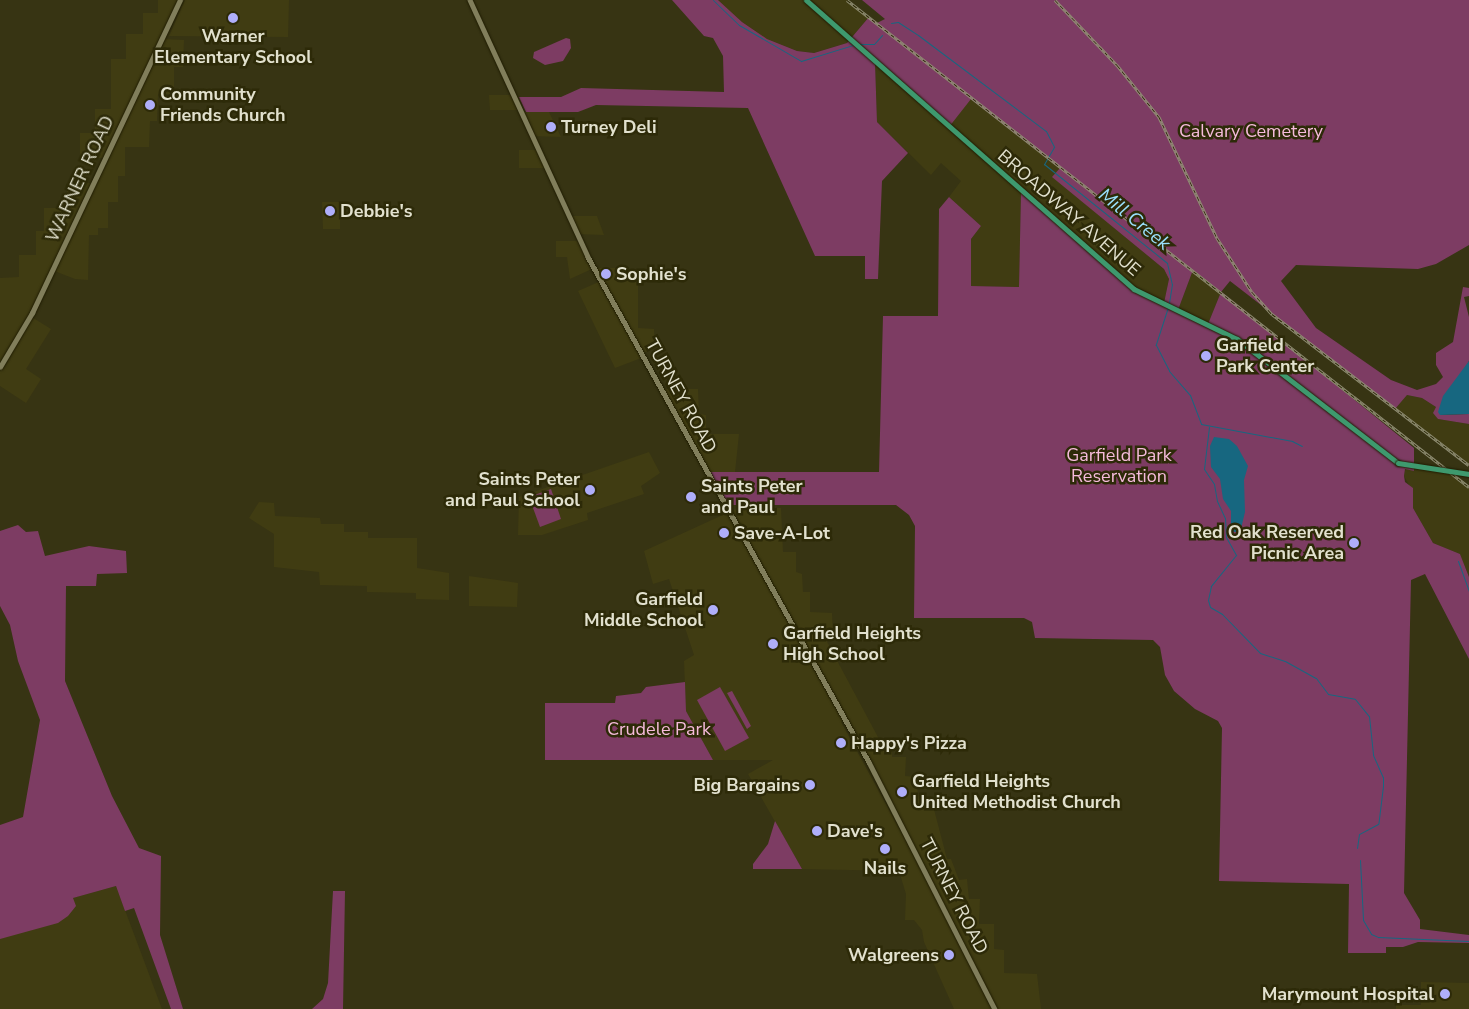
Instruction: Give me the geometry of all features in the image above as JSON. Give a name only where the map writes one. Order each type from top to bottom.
[{"type":"main road","name":"WARNER ROAD","points":[[0,366],[32,313],[180,0]]},
{"type":"main road","name":"TURNEY ROAD","points":[[470,0],[588,258],[873,769],[995,1009]]},
{"type":"main road","name":"BROADWAY AVENUE","points":[[806,0],[1116,276],[1134,289],[1237,339],[1398,463],[1469,474]]},
{"type":"shaded area","points":[[158,0],[180,0],[162,39],[184,40],[183,67],[174,67],[174,94],[158,94],[157,121],[150,121],[149,147],[125,147],[125,176],[118,176],[118,202],[108,202],[108,228],[98,228],[98,235],[89,235],[88,280],[75,279],[52,270],[30,316],[51,329],[26,369],[41,379],[26,403],[0,386],[0,278],[19,277],[19,255],[36,255],[36,231],[44,231],[44,208],[67,208],[67,183],[94,183],[105,158],[80,158],[80,133],[95,133],[95,109],[111,109],[111,59],[126,59],[126,34],[143,34],[143,13],[158,13]]},
{"type":"shaded area","name":"Warner Elementary School","points":[[185,0],[289,0],[288,37],[169,36]]},
{"type":"shaded area","points":[[718,0],[847,0],[869,17],[847,43],[814,53],[797,51],[767,39],[742,22]]},
{"type":"shaded area","points":[[920,56],[1061,167],[1053,177],[1164,269],[1169,279],[1164,304],[1134,289],[1021,192],[1019,287],[971,286],[971,239],[981,226],[949,197],[961,181],[941,163],[931,175],[877,122],[875,62]]},
{"type":"shaded area","points":[[489,95],[513,95],[520,110],[490,110]]},
{"type":"shaded area","points":[[521,112],[549,112],[561,137],[532,136]]},
{"type":"shaded area","points":[[519,150],[538,150],[546,168],[519,168]]},
{"type":"shaded area","points":[[322,202],[340,202],[340,229],[323,229]]},
{"type":"shaded area","points":[[569,216],[597,216],[604,235],[578,234]]},
{"type":"shaded area","points":[[556,241],[581,241],[594,268],[570,279],[567,257],[556,257]]},
{"type":"shaded area","points":[[594,268],[619,268],[619,280],[638,280],[638,328],[654,329],[655,347],[642,354],[644,357],[615,368],[578,291],[601,281]]},
{"type":"shaded area","points":[[1193,270],[1221,292],[1208,324],[1178,310]]},
{"type":"shaded area","points":[[662,389],[698,389],[699,414],[706,415],[706,434],[739,434],[735,472],[708,472]]},
{"type":"shaded area","points":[[1407,395],[1422,398],[1436,407],[1438,419],[1469,424],[1469,465],[1395,409]]},
{"type":"shaded area","name":"Saints Peter and Paul School","points":[[649,452],[660,473],[641,486],[644,494],[587,513],[588,520],[542,535],[518,535],[519,497]]},
{"type":"shaded area","points":[[1406,466],[1449,471],[1469,486],[1469,577],[1460,554],[1433,543],[1413,508],[1413,492],[1404,476]]},
{"type":"shaded area","points":[[259,502],[274,503],[275,516],[320,518],[321,524],[344,524],[344,532],[368,532],[368,538],[417,538],[417,568],[449,573],[449,600],[416,599],[416,593],[367,592],[367,586],[320,585],[319,572],[274,567],[274,534],[249,518]]},
{"type":"shaded area","points":[[738,508],[781,508],[783,552],[796,552],[796,572],[802,574],[803,592],[810,592],[810,612],[832,613],[833,635],[825,638],[879,739],[892,740],[892,757],[906,757],[905,776],[915,777],[919,799],[931,798],[947,859],[951,859],[959,880],[967,879],[969,899],[980,899],[979,924],[994,924],[994,949],[1004,950],[1004,973],[1037,974],[1041,1009],[954,1009],[924,942],[922,930],[914,920],[905,920],[906,894],[899,871],[802,869],[748,774],[773,760],[713,760],[686,711],[684,661],[694,655],[669,579],[653,584],[644,551]],"holes":[[[845,719],[923,872],[841,722]]]},
{"type":"shaded area","points":[[469,576],[518,583],[517,607],[469,606]]},
{"type":"shaded area","points":[[116,886],[162,1009],[0,1009],[0,918]]},
{"type":"shaded area","name":"Marymount Hospital","points":[[1421,982],[1469,983],[1469,1009],[1396,1009],[1396,1005],[1421,1005]]},
{"type":"green space","points":[[672,0],[718,0],[742,22],[767,39],[797,51],[814,53],[847,43],[869,17],[877,23],[885,19],[862,0],[1469,0],[1469,245],[1436,264],[1418,269],[1296,265],[1281,281],[1316,328],[1391,380],[1417,390],[1436,384],[1443,377],[1436,365],[1436,353],[1453,342],[1463,287],[1469,288],[1469,296],[1464,297],[1469,317],[1469,361],[1440,415],[1469,414],[1469,424],[1438,419],[1433,413],[1436,407],[1422,398],[1407,395],[1395,409],[1230,281],[1221,292],[1414,448],[1414,471],[1405,469],[1404,476],[1405,482],[1413,488],[1413,508],[1433,543],[1460,554],[1469,577],[1469,659],[1425,574],[1411,580],[1404,893],[1420,920],[1420,929],[1469,935],[1469,943],[1418,942],[1403,947],[1386,947],[1386,953],[1348,953],[1349,884],[1219,881],[1222,728],[1218,721],[1195,709],[1174,691],[1165,675],[1160,647],[1153,640],[1035,638],[1032,622],[1024,618],[914,618],[915,526],[909,515],[896,505],[726,505],[708,472],[879,472],[883,316],[938,316],[939,209],[949,197],[981,226],[971,239],[971,286],[1019,287],[1021,192],[1134,289],[1164,303],[1169,279],[1164,269],[1052,177],[1060,168],[971,99],[949,127],[875,62],[877,122],[908,153],[882,181],[878,279],[865,279],[865,256],[815,256],[748,108],[596,105],[578,112],[526,112],[519,97],[561,97],[581,88],[724,92],[723,56],[713,38],[704,36]],"holes":[[[1193,270],[1221,292],[1208,324],[1178,310]]]},
{"type":"green space","points":[[566,38],[570,39],[571,48],[563,61],[545,65],[533,58],[534,52]]},
{"type":"green space","points":[[551,489],[561,519],[540,527],[529,497]]},
{"type":"green space","points":[[18,525],[26,532],[38,531],[45,556],[89,546],[126,551],[127,573],[97,574],[96,586],[66,586],[65,681],[112,796],[139,848],[161,856],[160,935],[183,1009],[171,1009],[134,908],[125,911],[116,886],[73,898],[76,906],[68,916],[58,923],[0,939],[0,825],[23,817],[40,720],[18,661],[10,625],[0,606],[0,531]]},
{"type":"green space","name":"Crudele Park","points":[[685,682],[686,711],[713,760],[545,760],[545,703],[615,703],[616,696],[641,693],[646,687]]},
{"type":"green space","points":[[720,687],[749,738],[725,751],[697,700]]},
{"type":"green space","points":[[732,691],[751,726],[747,729],[727,693]]},
{"type":"green space","points":[[775,821],[802,869],[753,869],[753,864],[768,844]]},
{"type":"green space","points":[[333,891],[345,891],[343,1009],[312,1009],[323,999],[328,983]]},
{"type":"water","points":[[1469,361],[1469,414],[1440,415],[1438,412],[1443,396]]},
{"type":"water","points":[[1214,437],[1229,439],[1237,446],[1248,466],[1244,480],[1245,512],[1240,533],[1231,531],[1231,511],[1223,499],[1220,479],[1211,467],[1210,446]]},
{"type":"waterway","name":"Mill Creek","points":[[713,0],[739,25],[801,61],[853,45]]},
{"type":"waterway","name":"Mill Creek","points":[[891,23],[898,22],[918,35],[1046,131],[1054,147],[1044,164],[1167,263],[1172,284],[1169,303]]},
{"type":"waterway","name":"Mill Creek","points":[[859,44],[874,44],[882,35]]},
{"type":"waterway","name":"Mill Creek","points":[[1168,307],[1156,345],[1169,371],[1190,395],[1201,424],[1292,441],[1302,446]]},
{"type":"waterway","points":[[1209,427],[1204,469],[1214,484],[1217,501],[1225,518],[1226,537],[1236,555],[1211,586],[1208,600],[1210,607],[1222,614],[1260,653],[1285,661],[1316,678],[1328,694],[1355,699],[1369,716],[1373,755],[1383,777],[1383,786],[1378,824],[1359,834],[1357,848]]},
{"type":"waterway","name":"Mill Creek","points":[[1458,561],[1469,591]]},
{"type":"waterway","points":[[1360,860],[1363,920],[1371,934],[1378,937],[1469,941]]},
{"type":"railway","points":[[847,0],[1469,487]]},
{"type":"railway","points":[[1055,0],[1117,65],[1159,117],[1217,238],[1252,292],[1272,314],[1469,465]]},
{"type":"place","name":"Warner Elementary School","points":[[233,18]]},
{"type":"place","name":"Community Friends Church","points":[[150,105]]},
{"type":"place","name":"Turney Deli","points":[[551,127]]},
{"type":"place","name":"Debbie's","points":[[330,211]]},
{"type":"place","name":"Sophie's","points":[[606,274]]},
{"type":"place","name":"Garfield Park Center","points":[[1206,356]]},
{"type":"place","name":"Saints Peter and Paul School","points":[[590,490]]},
{"type":"place","name":"Saints Peter and Paul","points":[[691,497]]},
{"type":"place","name":"Save-A-Lot","points":[[724,533]]},
{"type":"place","name":"Red Oak Reserved Picnic Area","points":[[1354,543]]},
{"type":"place","name":"Garfield Middle School","points":[[713,610]]},
{"type":"place","name":"Garfield Heights High School","points":[[773,644]]},
{"type":"place","name":"Happy's Pizza","points":[[841,743]]},
{"type":"place","name":"Big Bargains","points":[[810,785]]},
{"type":"place","name":"Garfield Heights United Methodist Church","points":[[902,792]]},
{"type":"place","name":"Dave's","points":[[817,831]]},
{"type":"place","name":"Nails","points":[[885,849]]},
{"type":"place","name":"Walgreens","points":[[949,955]]},
{"type":"place","name":"Marymount Hospital","points":[[1445,994]]},
{"type":"park label","name":"Calvary Cemetery","points":[[1251,131]]},
{"type":"park label","name":"Garfield Park Reservation","points":[[1119,466]]}]
